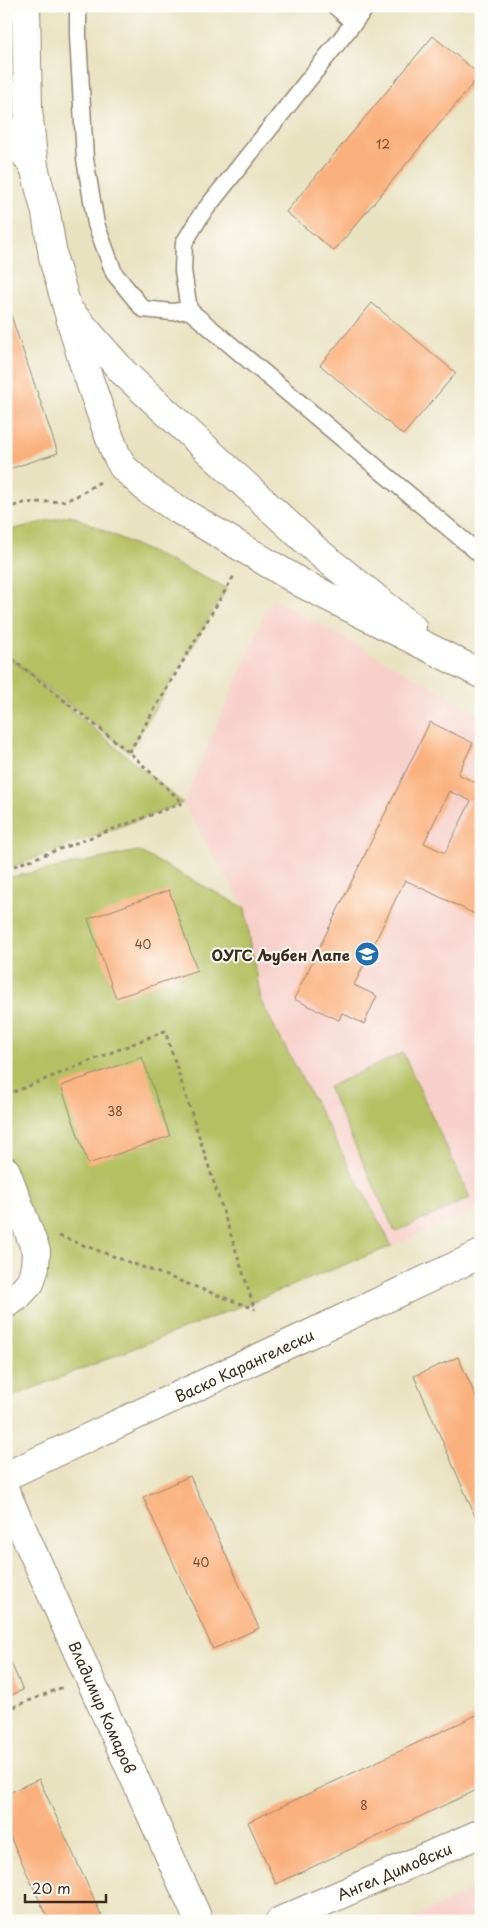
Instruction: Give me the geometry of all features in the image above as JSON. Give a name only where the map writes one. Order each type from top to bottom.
[{"type":"street","points":[[26,6],[28,108],[34,167],[46,213],[54,262],[70,312],[82,359],[106,428],[123,467],[140,484],[174,507],[303,584],[470,668]]},
{"type":"street","points":[[6,129],[34,167]]},
{"type":"street","points":[[70,312],[123,372],[318,552],[470,668]]},
{"type":"street","points":[[6,1171],[36,1251],[35,1267],[30,1283],[17,1297],[6,1304]]},
{"type":"street","name":"Васко Карангелески","points":[[6,1476],[481,1254]]},
{"type":"street","name":"Владимир Комаров","points":[[6,1493],[199,1921]]},
{"type":"street","name":"Ангел Димовски","points":[[280,1921],[481,1834]]},
{"type":"lane","points":[[78,6],[85,159],[96,224],[102,241],[114,273],[143,309],[172,312],[189,310]]},
{"type":"lane","points":[[336,6],[354,23]]},
{"type":"lane","points":[[367,6],[201,215],[184,243],[183,271],[189,310],[481,555]]},
{"type":"path","points":[[6,509],[23,503],[64,500],[76,497],[123,467]]},
{"type":"path","points":[[129,752],[248,552]]},
{"type":"path","points":[[6,654],[129,752],[183,803],[6,869]]},
{"type":"path","points":[[6,1095],[165,1031],[255,1310],[26,1223]]},
{"type":"path","points":[[6,1710],[89,1676]]},
{"type":"path","points":[[6,1907],[12,1921]]},
{"type":"shaded area","name":"ОУГС Љубен Лапе","points":[[272,598],[481,714],[481,1208],[392,1246],[260,1000],[245,908],[183,803]]},
{"type":"shaded area","points":[[481,1886],[481,1921],[407,1921]]},
{"type":"green space","points":[[71,515],[227,588],[129,752],[6,654],[6,531]]},
{"type":"green space","points":[[6,655],[183,803],[6,869]]},
{"type":"green space","points":[[138,851],[245,908],[260,1000],[392,1246],[6,1399],[6,1304],[30,1283],[6,1170],[6,878]]},
{"type":"green space","points":[[403,1053],[470,1198],[395,1232],[328,1087]]},
{"type":"building","points":[[433,36],[480,75],[334,251],[286,212]]},
{"type":"building","points":[[6,301],[58,453],[6,470]]},
{"type":"building","points":[[372,303],[456,373],[403,435],[320,365]]},
{"type":"building","points":[[430,722],[473,743],[458,774],[478,784],[481,779],[481,917],[405,880],[354,985],[377,996],[364,1024],[342,1013],[339,1020],[294,999]],"holes":[[[449,791],[471,801],[445,853],[424,843]]]},
{"type":"building","points":[[169,890],[197,970],[116,998],[88,919]]},
{"type":"building","points":[[142,1057],[170,1136],[88,1164],[61,1086]]},
{"type":"building","points":[[458,1357],[481,1408],[481,1525],[479,1525],[414,1376]]},
{"type":"building","points":[[190,1476],[259,1628],[213,1649],[143,1497]]},
{"type":"building","points":[[6,1652],[23,1690],[6,1697]]},
{"type":"building","points":[[481,1713],[481,1788],[276,1884],[248,1822]]},
{"type":"building","points":[[39,1779],[104,1921],[49,1921],[6,1828],[6,1794]]},
{"type":"place","name":"ОУГС Љубен Лапе","points":[[367,954]]}]
